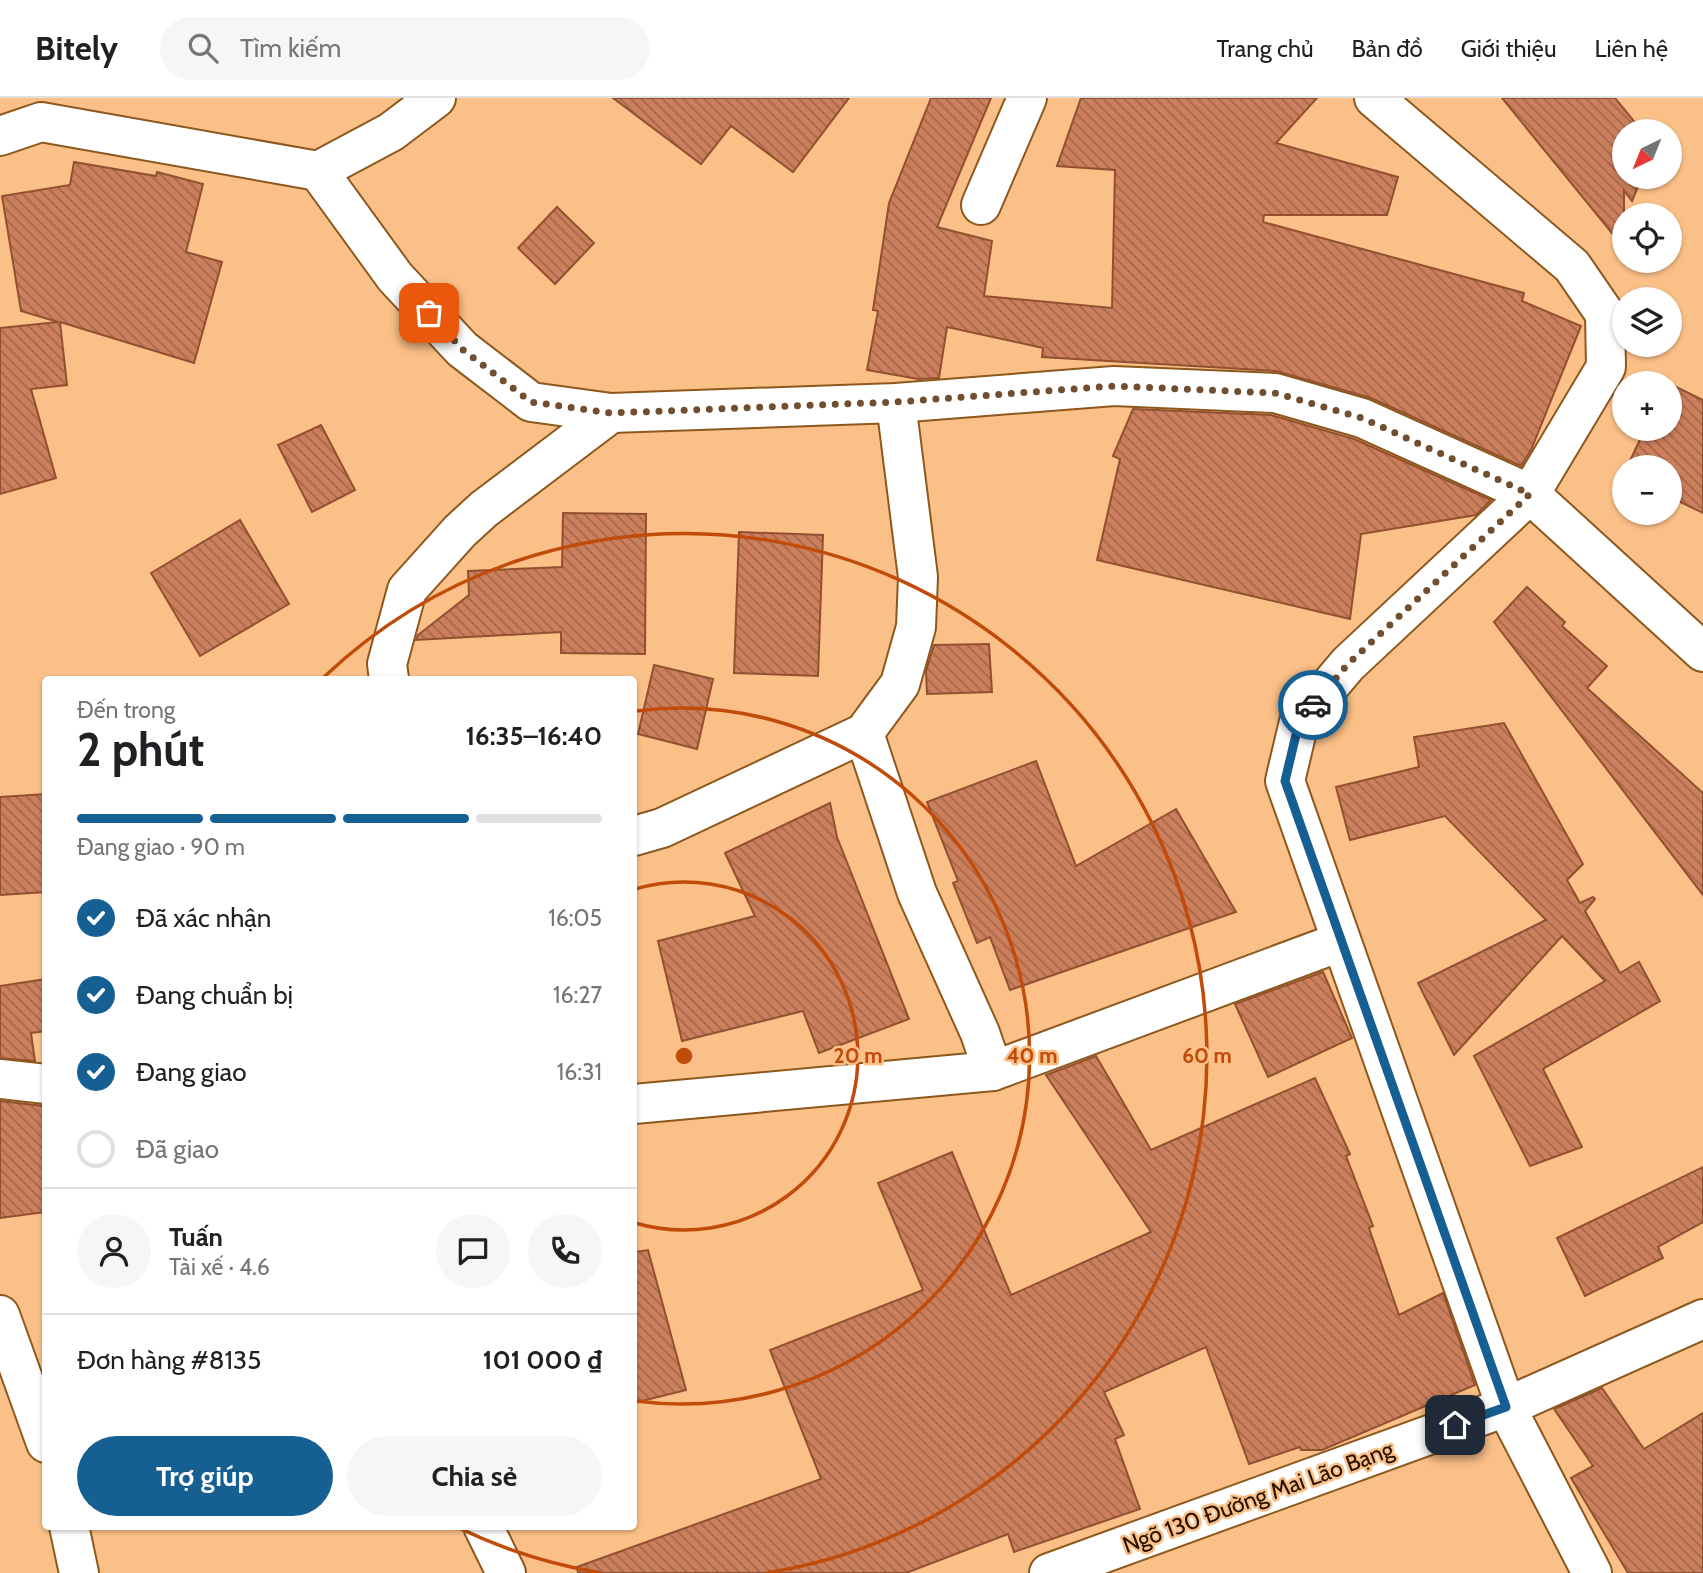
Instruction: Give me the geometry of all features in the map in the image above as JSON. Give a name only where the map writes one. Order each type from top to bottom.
[{"type":"street","points":[[0,136],[40,110],[318,171],[391,132],[436,98]]},
{"type":"street","points":[[981,205],[1027,98]]},
{"type":"street","points":[[1374,98],[1572,266],[1605,314],[1606,367],[1530,494],[1348,664],[1299,722],[1285,781],[1506,1407],[1592,1573]]},
{"type":"street","points":[[318,171],[395,277],[462,349],[531,402],[611,413],[896,402],[1114,386],[1275,393],[1362,418],[1530,494],[1703,652]]},
{"type":"street","points":[[637,835],[662,828],[864,733],[900,684],[916,627],[918,577],[896,402]]},
{"type":"street","points":[[389,676],[387,664],[407,590],[460,531],[484,509],[611,413]]},
{"type":"street","points":[[864,733],[917,894],[980,1032],[993,1071]]},
{"type":"street","points":[[637,1104],[993,1071],[1340,942]]},
{"type":"street","points":[[0,1079],[42,1084]]},
{"type":"street","points":[[0,1315],[42,1433]]},
{"type":"street","name":"Ngõ 130 Đường Mai Lão Bạng","points":[[1049,1573],[1506,1407],[1703,1319]]},
{"type":"street","points":[[70,1530],[79,1573]]},
{"type":"street","points":[[485,1530],[506,1573]]},
{"type":"building","points":[[613,98],[849,98],[793,172],[731,126],[701,164]]},
{"type":"building","points":[[931,98],[991,98],[937,227],[992,241],[984,296],[1112,308],[1115,170],[1057,166],[1081,98],[1317,98],[1276,143],[1398,177],[1387,215],[1264,215],[1263,222],[1524,293],[1522,301],[1581,326],[1531,450],[1521,466],[1371,398],[1276,371],[1042,357],[1043,348],[947,327],[939,378],[918,379],[867,370],[878,311],[873,310],[889,203]]},
{"type":"building","points":[[1502,98],[1615,98],[1632,119],[1612,119],[1612,189],[1637,189],[1632,201],[1624,191],[1624,203],[1612,203],[1612,233]]},
{"type":"building","points":[[74,162],[156,176],[157,172],[203,184],[186,252],[222,262],[194,363],[60,322],[67,385],[31,389],[56,478],[0,494],[0,328],[58,322],[21,311],[2,196],[70,185]]},
{"type":"building","points":[[557,207],[594,243],[555,284],[518,248]]},
{"type":"building","points":[[1682,390],[1703,400],[1703,513],[1682,503],[1682,455],[1633,455],[1639,441],[1682,441]]},
{"type":"building","points":[[1133,409],[1271,415],[1354,439],[1491,500],[1476,515],[1361,534],[1350,619],[1097,560],[1120,459],[1113,456]]},
{"type":"building","points":[[321,425],[355,490],[312,512],[278,445]]},
{"type":"building","points":[[563,513],[646,514],[645,654],[561,653],[561,632],[416,640],[418,635],[469,595],[468,571],[562,567]]},
{"type":"building","points":[[240,520],[289,604],[200,656],[151,573]]},
{"type":"building","points":[[739,532],[823,535],[818,676],[734,673]]},
{"type":"building","points":[[1527,587],[1565,622],[1562,626],[1607,666],[1587,688],[1703,793],[1703,895],[1494,622]]},
{"type":"building","points":[[989,644],[992,692],[927,694],[926,671],[934,645]]},
{"type":"building","points":[[654,665],[713,679],[697,749],[638,734]]},
{"type":"building","points":[[1504,723],[1583,864],[1567,880],[1580,903],[1593,897],[1595,899],[1585,911],[1620,973],[1639,962],[1660,1001],[1543,1069],[1582,1147],[1530,1166],[1474,1056],[1605,981],[1562,936],[1454,1055],[1418,983],[1546,920],[1445,816],[1350,840],[1336,787],[1419,767],[1414,737]]},
{"type":"building","points":[[1036,761],[1076,866],[1176,809],[1236,912],[1010,990],[990,937],[977,943],[953,883],[958,881],[927,802]]},
{"type":"building","points":[[42,794],[42,892],[0,895],[0,797]]},
{"type":"building","points":[[830,803],[837,837],[909,1019],[819,1053],[803,1011],[682,1041],[658,941],[755,916],[725,853]]},
{"type":"building","points":[[1323,972],[1352,1038],[1268,1077],[1235,1004]]},
{"type":"building","points":[[42,980],[42,1032],[31,1033],[35,1061],[0,1058],[0,986]]},
{"type":"building","points":[[1096,1056],[1151,1150],[1315,1078],[1350,1154],[1346,1156],[1373,1226],[1369,1228],[1399,1315],[1443,1293],[1475,1385],[1322,1450],[1301,1450],[1300,1447],[1249,1464],[1206,1347],[1104,1392],[1124,1435],[1115,1439],[1140,1509],[1014,1552],[1008,1534],[906,1573],[578,1573],[577,1567],[821,1479],[770,1350],[923,1290],[878,1183],[952,1152],[1011,1295],[1151,1232],[1046,1075]]},
{"type":"building","points":[[0,1101],[42,1106],[42,1213],[0,1218]]},
{"type":"building","points":[[1703,1167],[1703,1222],[1658,1247],[1663,1258],[1585,1296],[1557,1238]]},
{"type":"building","points":[[648,1250],[686,1390],[637,1402],[637,1252]]},
{"type":"building","points":[[1602,1388],[1644,1449],[1703,1413],[1703,1573],[1628,1573],[1571,1478],[1593,1466],[1554,1409]]},
{"type":"way so far","points":[[429,313],[462,349],[531,402],[611,413],[896,402],[1114,386],[1275,393],[1362,418],[1530,494],[1348,664],[1313,705]]},
{"type":"route","points":[[1313,705],[1299,722],[1285,781],[1506,1407],[1455,1425]]}]
